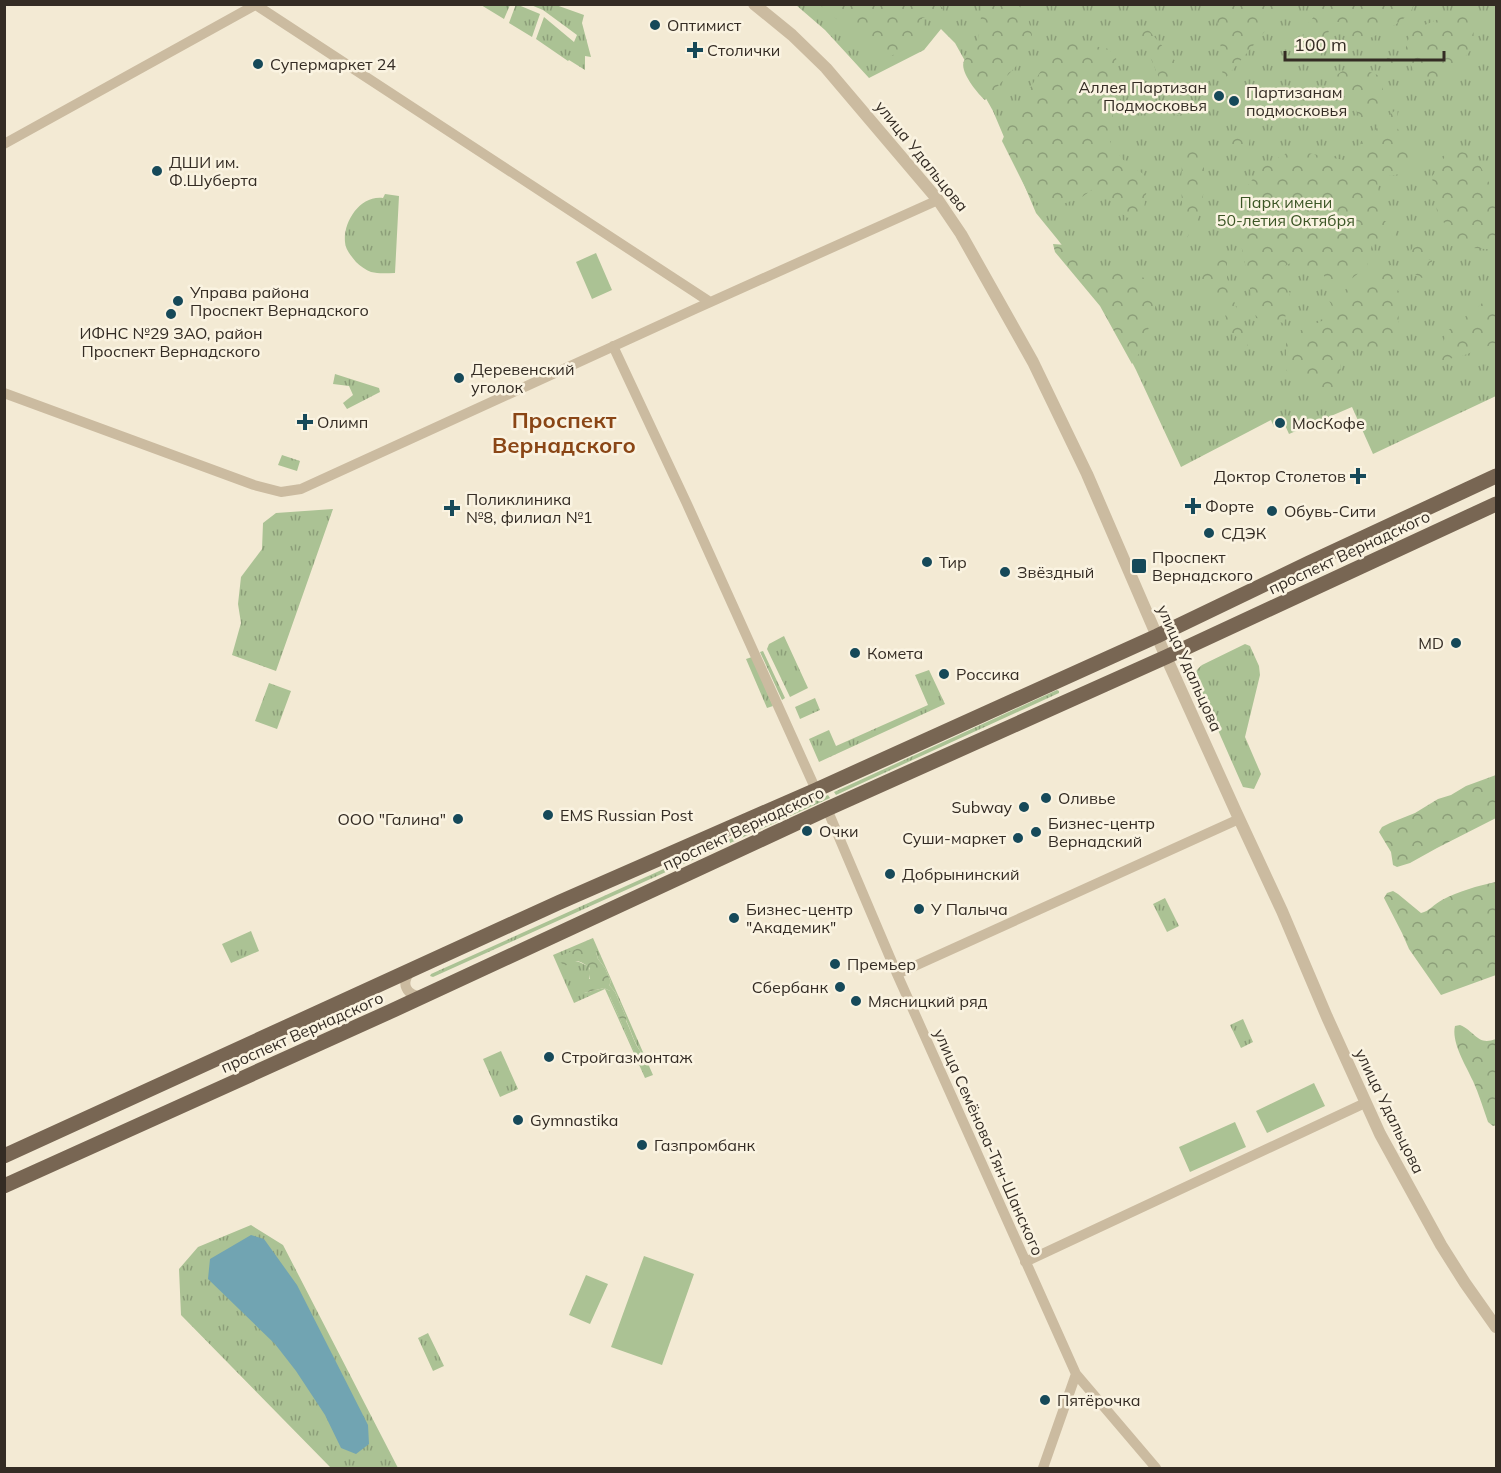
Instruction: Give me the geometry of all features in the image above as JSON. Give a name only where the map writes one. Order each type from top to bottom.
[{"type":"main road","name":"проспект Вернадского","points":[[4,1156],[608,881],[1157,636],[1497,476]]},
{"type":"main road","name":"проспект Вернадского","points":[[4,1186],[425,995],[827,808],[1166,657],[1497,504]]},
{"type":"street","name":"улица Удальцова","points":[[754,4],[792,35],[826,68],[938,200],[961,234],[1032,362],[1087,474],[1166,657],[1282,911],[1380,1134],[1440,1245],[1497,1327]]},
{"type":"street","points":[[4,144],[256,5],[710,302]]},
{"type":"street","points":[[4,393],[254,485],[281,492],[301,489],[938,200]]},
{"type":"street","points":[[613,346],[816,790]]},
{"type":"street","name":"улица Семёнова-Тян-Шанского","points":[[827,808],[897,974],[1076,1374],[1156,1468]]},
{"type":"street","points":[[897,974],[1239,819]]},
{"type":"street","points":[[413,969],[406,976],[405,986],[415,996],[425,995]]},
{"type":"street","points":[[1025,1262],[1365,1103]]},
{"type":"street","points":[[1043,1468],[1076,1374]]},
{"type":"green space","points":[[516,4],[540,14],[532,37],[509,23]]},
{"type":"green space","points":[[938,4],[943,8],[941,17],[922,18],[926,37],[906,51],[883,58],[820,5]]},
{"type":"green space","points":[[1324,4],[1414,5],[1403,19],[1394,25],[1346,48],[1346,22],[1332,22],[1319,59],[1298,51],[1307,25]]},
{"type":"green space","points":[[481,5],[510,5],[504,19]]},
{"type":"green space","points":[[531,5],[556,5],[584,15],[582,23],[591,57],[585,56],[585,70],[536,39],[544,17],[574,42],[577,35],[543,10]]},
{"type":"green space","name":"Парк имени 50-летия Октября","points":[[796,5],[1496,5],[1496,396],[1373,454],[1352,407],[1289,434],[1284,423],[1274,427],[1271,420],[1181,467],[1096,291],[1036,213],[993,111],[955,43],[941,29],[924,50],[869,78],[825,30]]},
{"type":"green space","points":[[981,5],[1018,5],[1027,14],[1032,35],[1018,64],[985,100],[970,82],[963,65],[978,41]]},
{"type":"green space","points":[[1215,5],[1272,5],[1278,15],[1223,81],[1220,39]]},
{"type":"green space","points":[[1464,8],[1473,18],[1474,46],[1444,82],[1417,76],[1404,53],[1411,31]]},
{"type":"green space","points":[[1146,27],[1176,62],[1186,78],[1187,99],[1198,111],[1175,116],[1141,35]]},
{"type":"green space","points":[[1064,40],[1109,49],[1116,58],[1126,92],[1114,108],[1110,145],[1128,165],[1142,173],[1148,181],[1144,208],[1128,218],[1118,211],[1109,196],[1100,189],[1093,189],[1082,197],[1052,208],[1032,201],[1002,141],[1014,113],[1046,63]]},
{"type":"green space","points":[[1388,57],[1397,60],[1400,70],[1390,72],[1383,64]]},
{"type":"green space","points":[[1352,65],[1380,76],[1382,84],[1380,101],[1362,120],[1356,110],[1358,99],[1347,95],[1327,81]]},
{"type":"green space","points":[[1398,108],[1396,127],[1420,154],[1409,172],[1390,176],[1376,170],[1382,219],[1397,229],[1392,246],[1373,240],[1367,266],[1349,281],[1332,289],[1320,269],[1300,271],[1291,263],[1276,270],[1290,293],[1284,323],[1256,318],[1233,205],[1262,167],[1292,150],[1370,165],[1359,146],[1366,136],[1374,132],[1381,122]]},
{"type":"green space","points":[[1244,125],[1250,137],[1248,150],[1228,152],[1229,135]]},
{"type":"green space","points":[[1197,132],[1204,167],[1204,191],[1198,219],[1185,241],[1181,187],[1183,136]]},
{"type":"green space","points":[[1449,150],[1474,154],[1496,196],[1496,250],[1451,246],[1443,220],[1437,211],[1432,177]]},
{"type":"green space","points":[[385,194],[399,196],[395,273],[377,273],[367,270],[356,262],[345,245],[347,226],[355,211],[367,201],[383,198]]},
{"type":"green space","points":[[1216,241],[1225,242],[1227,278],[1248,346],[1226,328],[1225,308],[1207,298],[1198,271],[1213,255]]},
{"type":"green space","points":[[1053,244],[1066,245],[1094,270],[1111,273],[1121,270],[1154,282],[1157,293],[1155,308],[1142,349],[1132,364],[1100,306],[1055,252]]},
{"type":"green space","points":[[1424,244],[1429,249],[1426,259],[1432,260],[1431,270],[1422,278],[1413,273],[1418,260],[1410,252],[1414,245]]},
{"type":"green space","points":[[596,253],[612,290],[592,299],[576,262]]},
{"type":"green space","points":[[1391,265],[1398,285],[1399,336],[1379,347],[1361,347],[1340,358],[1341,385],[1315,391],[1286,370],[1286,337],[1324,320],[1337,317],[1329,300]]},
{"type":"green space","points":[[1496,292],[1496,343],[1462,356],[1439,361],[1446,332]]},
{"type":"green space","points":[[335,374],[379,388],[380,392],[347,409],[343,403],[353,395],[349,386],[333,384]]},
{"type":"green space","points":[[282,455],[300,461],[297,471],[278,465]]},
{"type":"green space","points":[[333,509],[276,671],[232,655],[241,623],[238,604],[241,577],[262,549],[263,523],[276,513]]},
{"type":"green space","points":[[784,636],[808,688],[790,697],[767,649],[769,644]]},
{"type":"green space","points":[[1245,644],[1250,646],[1259,666],[1260,675],[1245,737],[1261,774],[1254,789],[1243,787],[1195,678],[1195,674],[1202,665]]},
{"type":"green space","points":[[763,651],[785,698],[782,700],[760,652]]},
{"type":"green space","points":[[752,657],[773,706],[767,708],[746,659]]},
{"type":"green space","points":[[929,670],[945,704],[819,762],[809,739],[829,730],[836,746],[928,705],[915,675]]},
{"type":"green space","points":[[269,683],[291,691],[277,729],[255,721]]},
{"type":"green space","points":[[1057,690],[1059,693],[836,795],[834,792]]},
{"type":"green space","points":[[815,698],[820,710],[800,719],[795,707]]},
{"type":"green space","points":[[1496,775],[1496,818],[1410,863],[1397,867],[1393,865],[1391,852],[1379,832],[1382,827],[1415,813],[1466,786]]},
{"type":"green space","points":[[828,795],[830,798],[433,977],[430,976],[431,974]]},
{"type":"green space","points":[[1496,882],[1496,975],[1441,995],[1409,949],[1384,898],[1387,893],[1393,891],[1421,913],[1455,894]]},
{"type":"green space","points":[[1165,898],[1179,926],[1167,932],[1153,904]]},
{"type":"green space","points":[[251,931],[259,951],[231,963],[222,944]]},
{"type":"green space","points":[[593,938],[653,1075],[645,1078],[605,989],[574,1003],[553,955]],"holes":[[[596,952],[605,968],[611,982],[609,985],[615,992],[634,1041],[641,1052],[637,1057],[610,997],[610,991],[604,988],[584,993],[590,976],[589,966],[575,961]]]},
{"type":"green space","points":[[581,947],[589,947],[596,952],[605,968],[611,982],[609,985],[615,992],[634,1041],[641,1052],[637,1058],[610,997],[610,991],[604,988],[573,993],[578,985],[590,979],[590,968],[578,961],[565,966],[560,962],[560,956]]},
{"type":"green space","points":[[1243,1019],[1253,1042],[1241,1048],[1230,1025]]},
{"type":"green space","points":[[1460,1025],[1485,1041],[1496,1039],[1496,1125],[1493,1126],[1488,1122],[1457,1046],[1454,1032],[1455,1026]]},
{"type":"green space","points":[[501,1051],[518,1089],[500,1097],[483,1059]]},
{"type":"green space","points":[[1314,1083],[1325,1106],[1267,1133],[1256,1111]]},
{"type":"green space","points":[[1235,1122],[1246,1147],[1190,1172],[1179,1147]]},
{"type":"green space","points":[[251,1225],[283,1245],[398,1468],[331,1468],[181,1315],[179,1269],[198,1247]]},
{"type":"green space","points":[[644,1256],[694,1274],[662,1365],[611,1347]]},
{"type":"green space","points":[[586,1275],[608,1284],[590,1324],[569,1315]]},
{"type":"green space","points":[[428,1333],[444,1366],[433,1371],[418,1338]]},
{"type":"water","points":[[251,1235],[264,1239],[297,1285],[368,1425],[369,1444],[356,1454],[341,1448],[325,1415],[275,1344],[208,1279],[210,1259]]},
{"type":"place","name":"Оптимист","points":[[655,25]]},
{"type":"place","name":"Столички","points":[[695,50]]},
{"type":"place","name":"Супермаркет 24","points":[[258,64]]},
{"type":"place","name":"Аллея Партизан Подмосковья","points":[[1219,96]]},
{"type":"place","name":"Партизанам подмосковья","points":[[1234,101]]},
{"type":"place","name":"ДШИ им. Ф.Шуберта","points":[[157,171]]},
{"type":"place","name":"Управа района Проспект Вернадского","points":[[178,301]]},
{"type":"place","name":"ИФНС №29 ЗАО, район Проспект Вернадского","points":[[171,314]]},
{"type":"place","name":"Деревенский уголок","points":[[459,378]]},
{"type":"place","name":"Олимп","points":[[305,422]]},
{"type":"place","name":"МосКофе","points":[[1280,423]]},
{"type":"place","name":"Доктор Столетов","points":[[1358,476]]},
{"type":"place","name":"Форте","points":[[1193,506]]},
{"type":"place","name":"Поликлиника №8, филиал №1","points":[[452,508]]},
{"type":"place","name":"Обувь-Сити","points":[[1272,511]]},
{"type":"place","name":"СДЭК","points":[[1209,533]]},
{"type":"place","name":"Тир","points":[[927,562]]},
{"type":"place","name":"Проспект Вернадского","points":[[1139,566]]},
{"type":"place","name":"Звёздный","points":[[1005,572]]},
{"type":"place","name":"MD","points":[[1456,643]]},
{"type":"place","name":"Комета","points":[[855,653]]},
{"type":"place","name":"Россика","points":[[944,674]]},
{"type":"place","name":"Оливье","points":[[1046,798]]},
{"type":"place","name":"Subway","points":[[1024,807]]},
{"type":"place","name":"EMS Russian Post","points":[[548,815]]},
{"type":"place","name":"ООО \"Галина\"","points":[[458,819]]},
{"type":"place","name":"Очки","points":[[807,831]]},
{"type":"place","name":"Бизнес-центр Вернадский","points":[[1036,832]]},
{"type":"place","name":"Суши-маркет","points":[[1018,838]]},
{"type":"place","name":"Добрынинский","points":[[890,874]]},
{"type":"place","name":"У Палыча","points":[[919,909]]},
{"type":"place","name":"Бизнес-центр \"Академик\"","points":[[734,918]]},
{"type":"place","name":"Премьер","points":[[835,964]]},
{"type":"place","name":"Сбербанк","points":[[840,987]]},
{"type":"place","name":"Мясницкий ряд","points":[[856,1001]]},
{"type":"place","name":"Стройгазмонтаж","points":[[549,1057]]},
{"type":"place","name":"Gymnastika","points":[[518,1120]]},
{"type":"place","name":"Газпромбанк","points":[[642,1145]]},
{"type":"place","name":"Пятёрочка","points":[[1045,1400]]},
{"type":"district","name":"Проспект Вернадского","points":[[564,432]]}]
